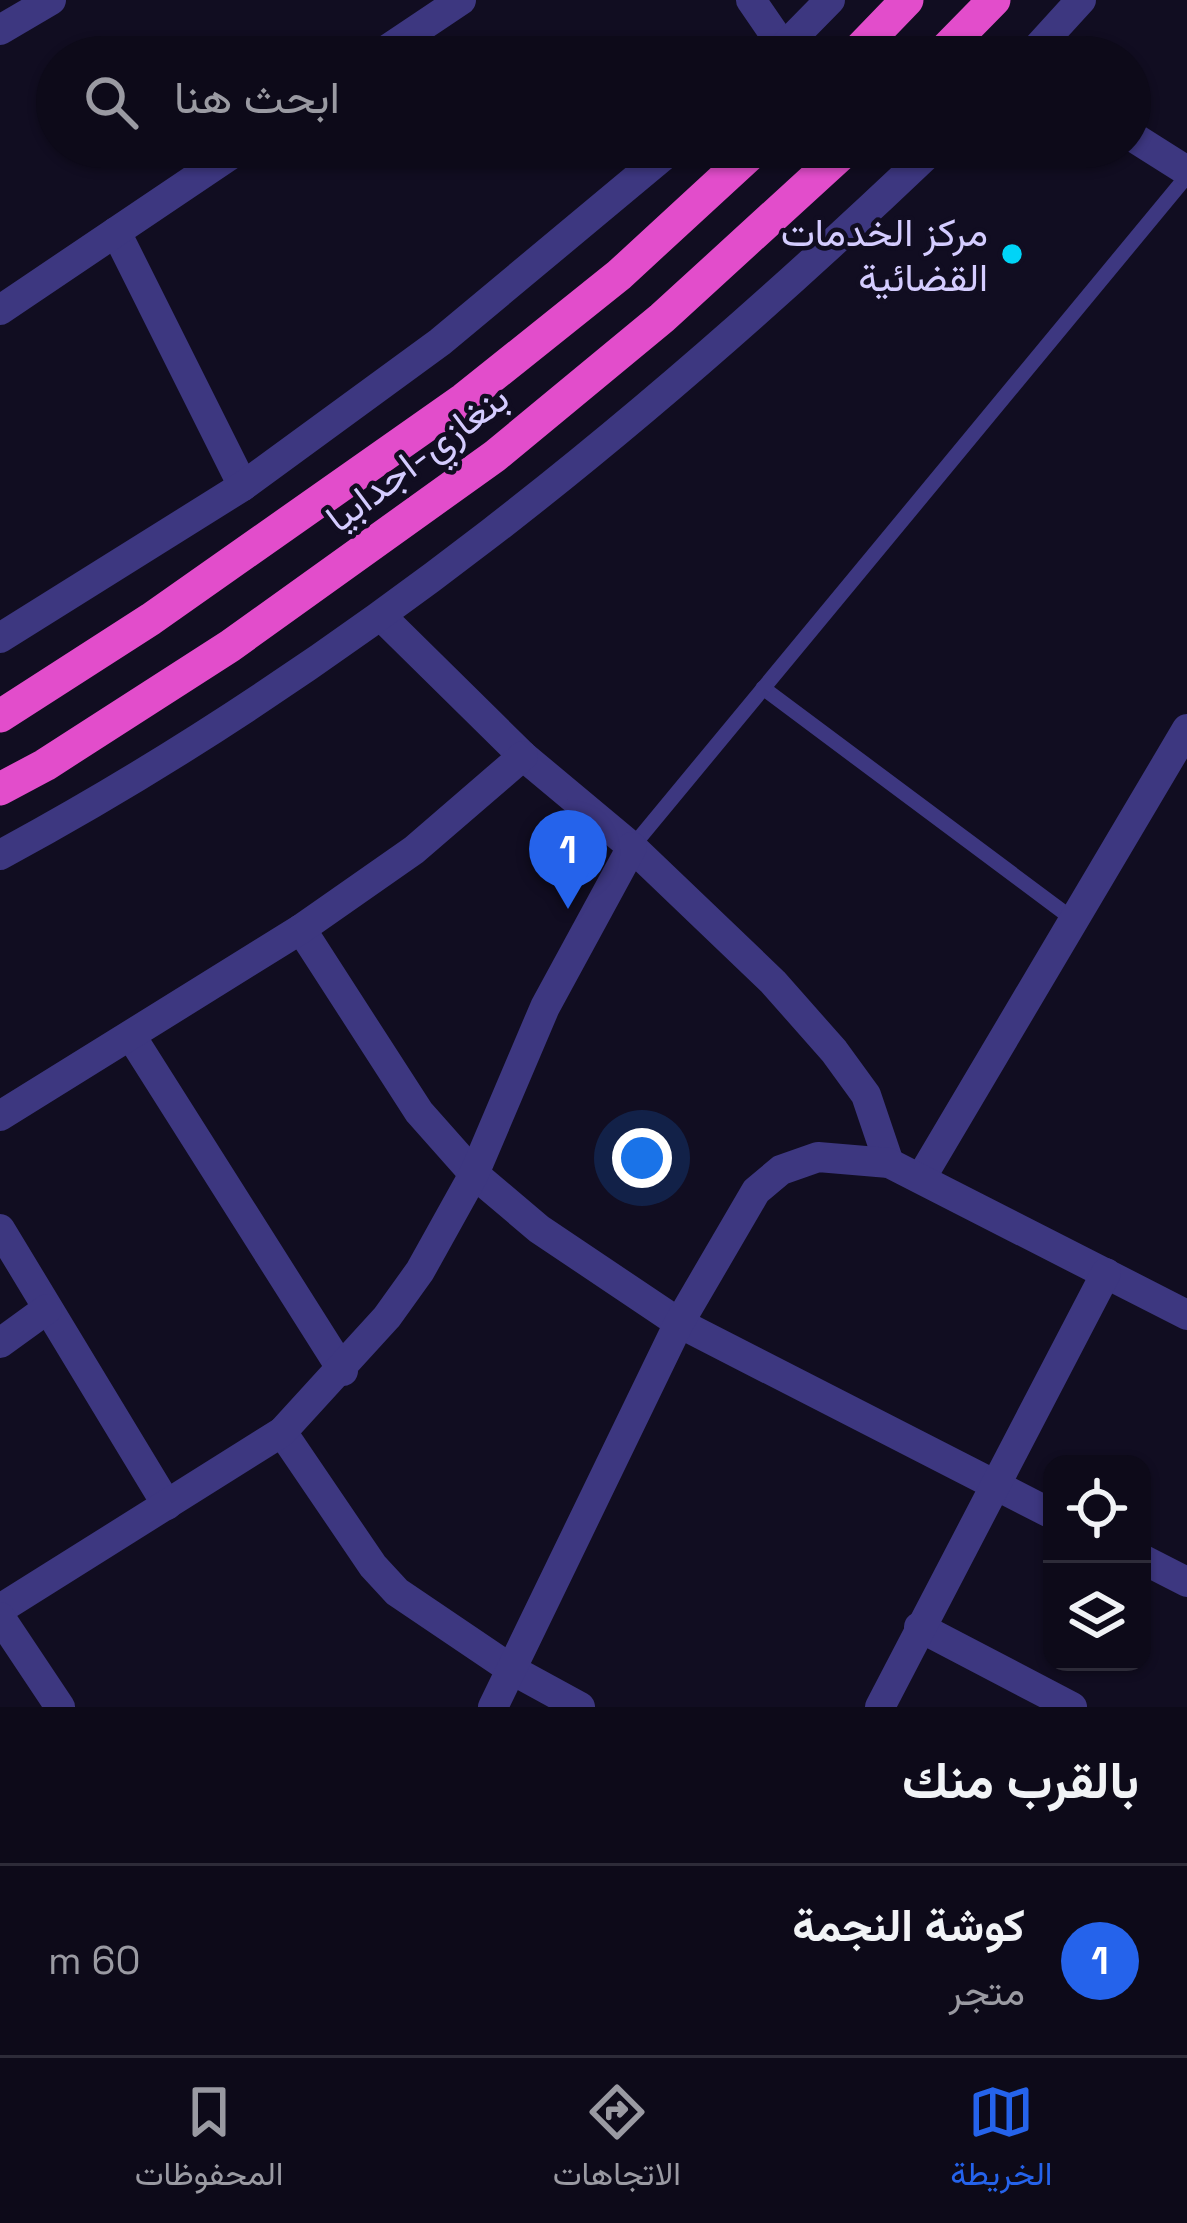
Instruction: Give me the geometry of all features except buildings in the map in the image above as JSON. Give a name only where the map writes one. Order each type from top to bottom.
[{"type":"highway","points":[[872,36],[907,0]]},
{"type":"highway","points":[[959,36],[994,0]]},
{"type":"highway","name":"بنغازي-اجدابيا","points":[[0,716],[152,620],[464,399],[619,275],[735,168]]},
{"type":"highway","name":"بنغازي-اجدابيا","points":[[0,789],[230,646],[495,456],[662,318],[826,168]]},
{"type":"street","points":[[0,31],[51,0]]},
{"type":"street","points":[[407,36],[461,0]]},
{"type":"street","points":[[751,0],[770,36]]},
{"type":"street","points":[[795,36],[830,0]]},
{"type":"street","points":[[1048,36],[1081,0]]},
{"type":"street","points":[[1151,149],[1187,174]]},
{"type":"street","points":[[0,310],[211,168]]},
{"type":"street","points":[[0,638],[243,486],[440,342],[649,168]]},
{"type":"street","points":[[0,855],[206,733],[382,617],[533,503],[702,362],[912,168]]},
{"type":"street","points":[[116,232],[243,486]]},
{"type":"street","points":[[382,617],[524,756],[632,847],[773,982],[866,1095],[889,1162]]},
{"type":"street","points":[[921,1178],[1187,729]]},
{"type":"street","points":[[0,1116],[301,929],[413,850],[524,756]]},
{"type":"street","points":[[60,1707],[0,1613],[283,1432],[343,1371],[420,1271],[474,1174],[545,1006],[632,847]]},
{"type":"street","points":[[301,929],[419,1112],[474,1174],[539,1228],[679,1323],[1043,1509]]},
{"type":"street","points":[[130,1036],[343,1371]]},
{"type":"street","points":[[494,1707],[679,1323],[756,1191],[781,1170],[818,1157],[889,1162],[1187,1315]]},
{"type":"street","points":[[0,1229],[167,1505]]},
{"type":"street","points":[[880,1707],[1106,1274]]},
{"type":"street","points":[[0,1343],[47,1309]]},
{"type":"street","points":[[283,1432],[383,1579],[514,1671],[580,1707]]},
{"type":"street","points":[[1150,1563],[1187,1582]]},
{"type":"street","points":[[920,1627],[1072,1707]]},
{"type":"lane","points":[[632,847],[1187,174]]},
{"type":"lane","points":[[763,688],[1074,920]]},
{"type":"place","name":"مركز الخدمات القضائية","points":[[1012,254]]},
{"type":"place","name":"كوشة النجمة","points":[[568,909]]}]
